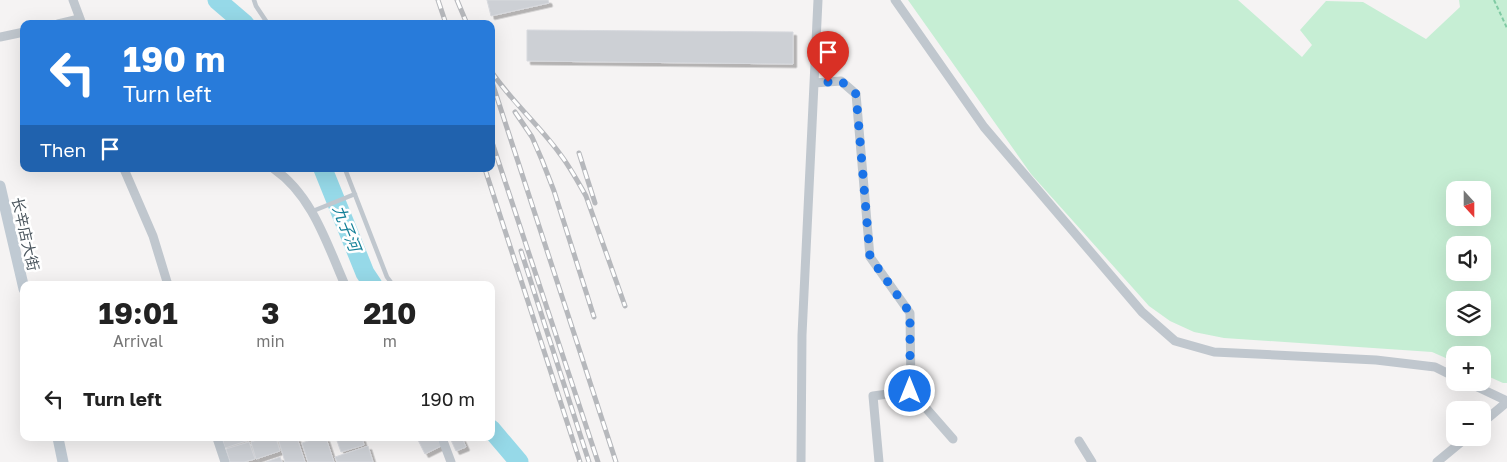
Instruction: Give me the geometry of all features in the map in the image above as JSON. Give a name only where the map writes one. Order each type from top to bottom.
[{"type":"street","points":[[73,0],[81,20]]},
{"type":"street","points":[[802,462],[802,334],[818,0]]},
{"type":"street","points":[[895,0],[984,127],[1142,312],[1176,341],[1214,352],[1376,360],[1435,367],[1446,372]]},
{"type":"street","points":[[0,37],[20,33]]},
{"type":"street","points":[[814,83],[841,81],[856,94],[870,257],[910,313],[910,391],[953,438]]},
{"type":"street","points":[[125,172],[153,236],[167,281]]},
{"type":"street","points":[[279,172],[287,177],[313,212],[343,281]]},
{"type":"street","name":"长辛店大街","points":[[0,186],[22,281]]},
{"type":"street","points":[[879,462],[873,396],[910,391]]},
{"type":"street","points":[[1485,391],[1507,402],[1491,415]]},
{"type":"street","points":[[59,441],[64,462]]},
{"type":"street","points":[[219,441],[225,462]]},
{"type":"street","points":[[443,441],[451,462]]},
{"type":"street","points":[[1079,441],[1092,462]]},
{"type":"street","points":[[1436,462],[1456,446]]},
{"type":"lane","points":[[254,0],[265,20]]},
{"type":"lane","points":[[346,172],[390,281]]},
{"type":"lane","points":[[313,212],[355,194]]},
{"type":"path","points":[[1494,0],[1507,28]]},
{"type":"green space","points":[[908,0],[1238,0],[1302,57],[1312,45],[1300,30],[1326,1],[1363,2],[1426,39],[1460,7],[1459,0],[1507,0],[1507,383],[1491,378],[1491,346],[1446,346],[1446,358],[1432,352],[1224,338],[1194,332],[1170,321],[1149,306],[1031,174]]},
{"type":"building","points":[[487,0],[548,0],[549,3],[491,16]]},
{"type":"building","points":[[527,30],[793,32],[793,64],[527,61]]},
{"type":"building","points":[[223,441],[246,441],[225,448]]},
{"type":"building","points":[[277,441],[280,451],[256,459],[251,442]]},
{"type":"building","points":[[279,441],[298,441],[305,462],[285,462]]},
{"type":"building","points":[[308,441],[327,441],[334,462],[308,462],[302,443]]},
{"type":"building","points":[[337,441],[363,441],[364,445],[341,452]]},
{"type":"building","points":[[418,441],[438,441],[441,446],[425,454]]},
{"type":"building","points":[[451,441],[463,441],[466,447],[456,451]]},
{"type":"building","points":[[249,442],[255,459],[244,462],[230,462],[226,449]]},
{"type":"building","points":[[368,446],[373,462],[337,462],[335,457]]},
{"type":"building","points":[[280,457],[282,462],[266,462]]},
{"type":"waterway","name":"九子河","points":[[217,0],[240,20]]},
{"type":"waterway","name":"九子河","points":[[324,172],[365,273],[370,281]]},
{"type":"waterway","name":"九子河","points":[[495,434],[519,462]]},
{"type":"railway","points":[[438,0],[445,20]]},
{"type":"railway","points":[[457,0],[465,20]]},
{"type":"railway","points":[[495,76],[507,93],[552,143],[580,185],[586,196],[625,306]]},
{"type":"railway","points":[[495,91],[616,462]]},
{"type":"railway","points":[[515,112],[532,137],[554,191],[594,317]]},
{"type":"railway","points":[[495,151],[598,462]]},
{"type":"railway","points":[[579,153],[595,203]]},
{"type":"railway","points":[[486,172],[580,462]]},
{"type":"railway","points":[[521,251],[589,462]]},
{"type":"route","points":[[828,82],[841,81],[856,94],[870,257],[910,313],[910,391]]}]
